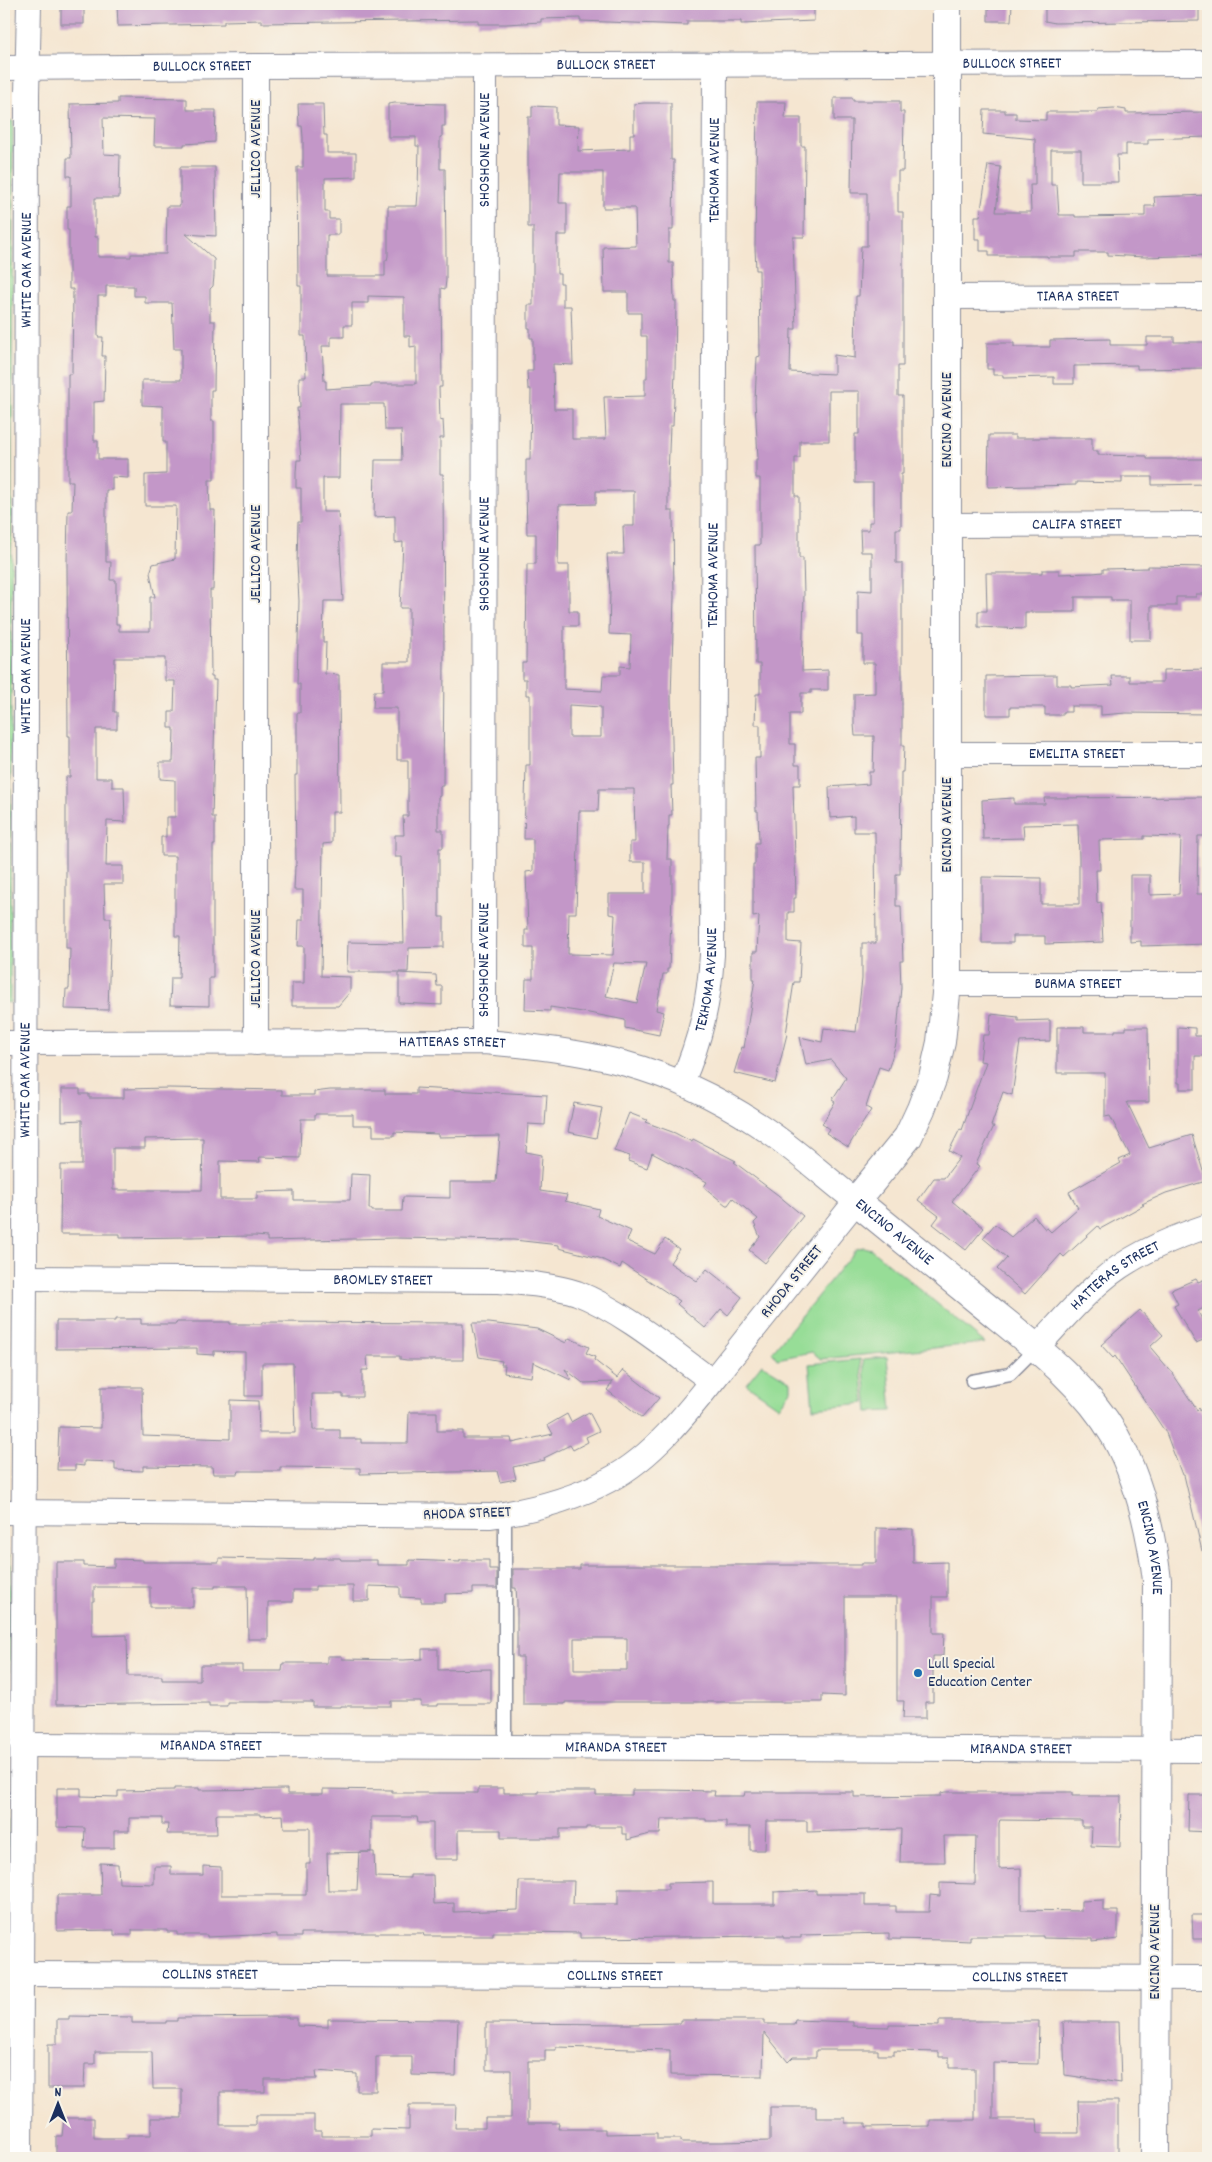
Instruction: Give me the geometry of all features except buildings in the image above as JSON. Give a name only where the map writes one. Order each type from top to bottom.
[{"type":"street","name":"WHITE OAK AVENUE","points":[[20,2158],[22,1746],[13,1512],[25,1278],[14,1043],[29,4]]},
{"type":"street","name":"ENCINO AVENUE","points":[[947,4],[947,984],[941,1042],[933,1078],[908,1137],[856,1201],[1036,1348],[1078,1387],[1100,1412],[1116,1438],[1132,1472],[1145,1510],[1153,1542],[1158,1580],[1155,2158]]},
{"type":"street","name":"BULLOCK STREET","points":[[4,68],[715,64],[1208,64]]},
{"type":"street","name":"TEXHOMA AVENUE","points":[[682,1082],[693,1058],[706,1015],[712,954],[715,64]]},
{"type":"street","name":"JELLICO AVENUE","points":[[256,66],[256,1043]]},
{"type":"street","name":"SHOSHONE AVENUE","points":[[484,1042],[485,66]]},
{"type":"street","name":"TIARA STREET","points":[[948,297],[1208,296]]},
{"type":"street","name":"CALIFA STREET","points":[[946,524],[1208,524]]},
{"type":"street","name":"EMELITA STREET","points":[[946,754],[1208,754]]},
{"type":"street","name":"BURMA STREET","points":[[947,984],[1208,984]]},
{"type":"street","name":"HATTERAS STREET","points":[[14,1043],[484,1042],[537,1046],[596,1056],[638,1066],[682,1082],[758,1124],[856,1201]]},
{"type":"street","name":"RHODA STREET","points":[[13,1512],[491,1516],[524,1511],[568,1499],[611,1480],[645,1455],[689,1412],[856,1201]]},
{"type":"street","name":"HATTERAS STREET","points":[[1036,1348],[1101,1281],[1144,1252],[1208,1226]]},
{"type":"street","name":"BROMLEY STREET","points":[[25,1278],[498,1281],[524,1283],[575,1292],[606,1306],[712,1381]]},
{"type":"street","name":"MIRANDA STREET","points":[[22,1746],[1208,1750]]},
{"type":"street","name":"COLLINS STREET","points":[[21,1974],[1208,1978]]},
{"type":"lane","points":[[972,1381],[1010,1374],[1036,1348]]},
{"type":"lane","points":[[505,1514],[505,1748]]},
{"type":"green space","points":[[4,121],[13,121],[10,1003],[4,1002]]},
{"type":"green space","points":[[863,1247],[871,1249],[985,1343],[821,1359],[812,1352],[777,1359],[772,1352],[856,1249]]},
{"type":"green space","points":[[887,1357],[892,1411],[868,1412],[863,1359]]},
{"type":"green space","points":[[860,1359],[865,1403],[813,1408],[809,1364]]},
{"type":"green space","points":[[762,1364],[791,1382],[791,1390],[779,1407],[746,1384]]},
{"type":"green space","points":[[4,1549],[7,1549],[7,1555],[10,1555],[7,2158],[4,2158]]},
{"type":"place","name":"Lull Special Education Center","points":[[918,1673]]}]
